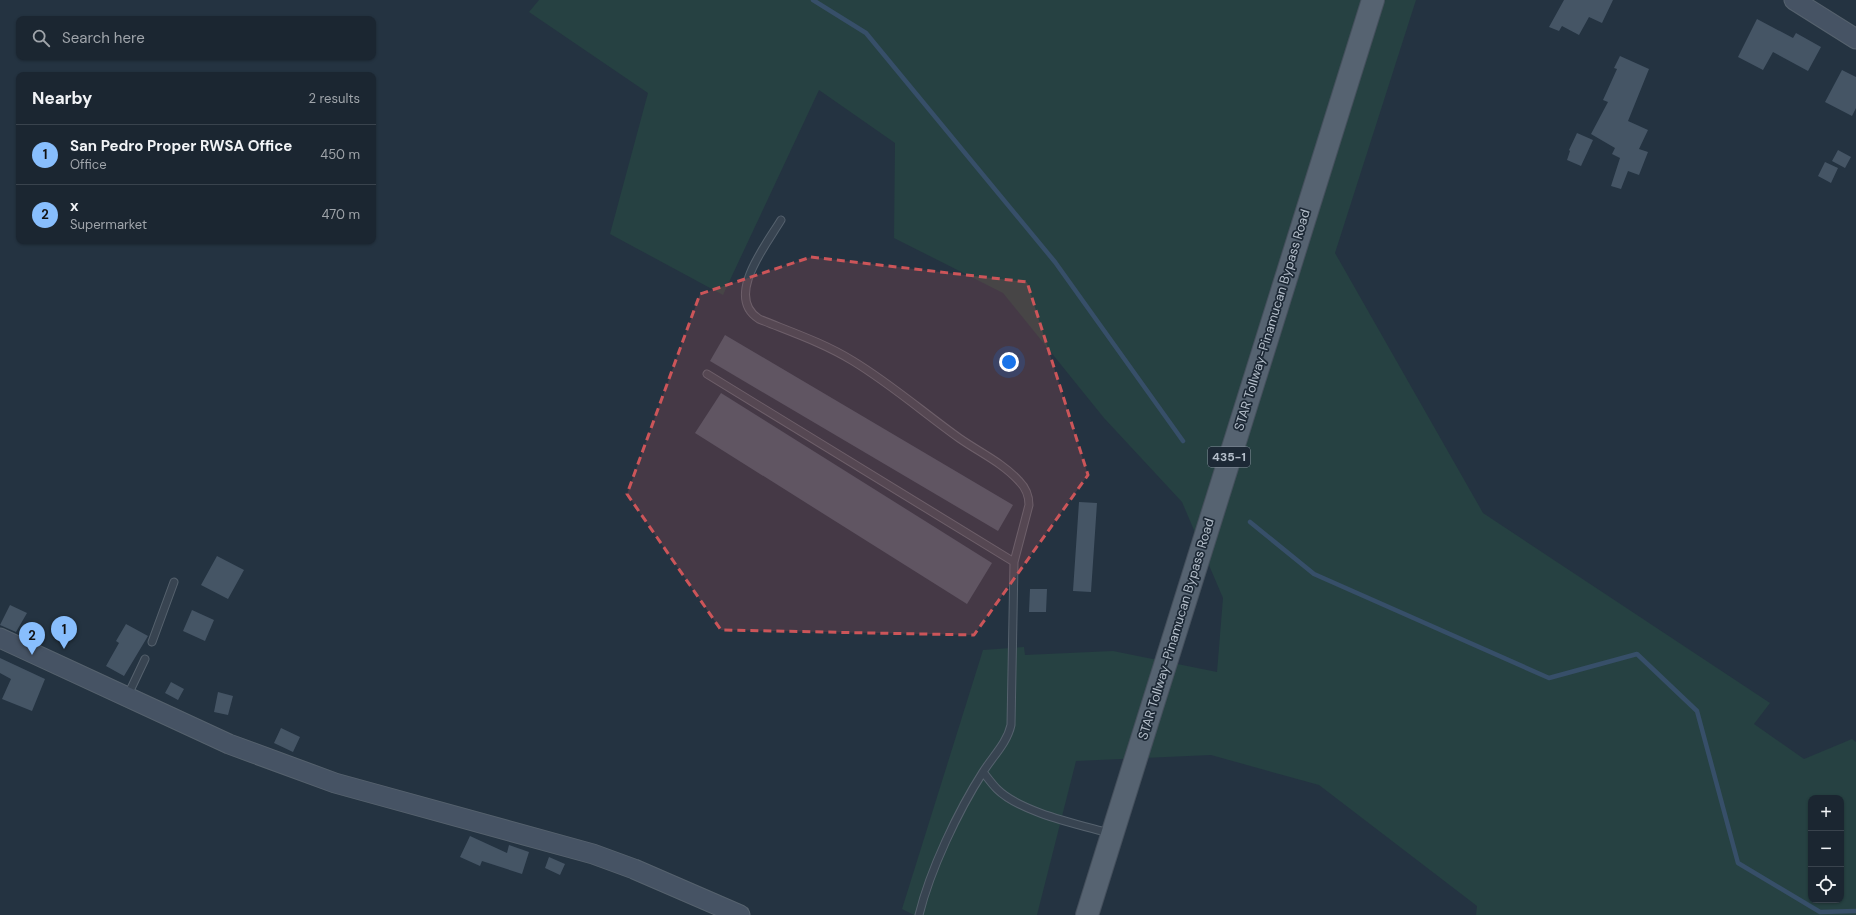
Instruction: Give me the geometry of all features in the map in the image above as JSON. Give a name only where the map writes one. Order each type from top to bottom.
[{"type":"main road","name":"STAR Tollway-Pinamucan Bypass Road","points":[[1087,915],[1373,0]]},
{"type":"street","points":[[1794,0],[1856,39]]},
{"type":"street","points":[[0,638],[229,744],[335,783],[593,854],[634,869],[740,915]]},
{"type":"lane","points":[[781,220],[750,273],[745,294],[748,309],[752,315],[817,342],[853,361],[906,396],[958,438],[1015,477],[1026,490],[1029,505],[1014,562],[1011,725],[1009,736],[983,772],[939,857],[919,915]]},
{"type":"lane","points":[[707,374],[1014,562]]},
{"type":"lane","points":[[152,642],[174,582]]},
{"type":"lane","points":[[127,697],[145,659]]},
{"type":"lane","points":[[983,772],[997,790],[1018,803],[1052,816],[1112,833]]},
{"type":"highlighted area","points":[[811,257],[1027,282],[1088,475],[974,635],[721,630],[627,494],[700,294]]},
{"type":"green space","points":[[539,0],[1416,0],[1335,253],[1483,513],[1770,703],[1754,724],[1804,759],[1852,739],[1856,742],[1856,915],[1476,915],[1477,906],[1319,785],[1211,755],[1076,761],[1037,915],[914,915],[902,909],[983,650],[1024,647],[1025,655],[1113,651],[1217,672],[1223,598],[1182,502],[1104,418],[1003,293],[894,238],[895,143],[819,90],[723,295],[610,234],[648,93],[529,12]]},
{"type":"building","points":[[1564,0],[1613,0],[1602,23],[1589,17],[1579,35],[1562,26],[1559,31],[1549,27]]},
{"type":"building","points":[[1757,19],[1793,38],[1796,33],[1821,47],[1808,71],[1773,52],[1763,70],[1738,57]]},
{"type":"building","points":[[1620,56],[1649,69],[1628,121],[1648,130],[1639,149],[1648,152],[1639,175],[1628,171],[1621,189],[1611,186],[1620,158],[1612,154],[1615,148],[1591,134],[1608,102],[1603,100],[1617,69],[1614,68]]},
{"type":"building","points":[[1842,70],[1856,77],[1856,108],[1852,116],[1825,102]]},
{"type":"building","points":[[1577,133],[1593,140],[1581,166],[1567,160],[1569,150]]},
{"type":"building","points":[[1838,150],[1851,157],[1845,168],[1832,161]]},
{"type":"building","points":[[1825,162],[1838,168],[1831,183],[1818,176]]},
{"type":"building","points":[[725,335],[1013,505],[998,531],[710,361]]},
{"type":"building","points":[[721,393],[992,563],[967,604],[695,433]]},
{"type":"building","points":[[1079,502],[1097,503],[1091,592],[1073,591]]},
{"type":"building","points":[[217,556],[244,570],[228,599],[201,585]]},
{"type":"building","points":[[1030,589],[1047,589],[1046,612],[1029,612]]},
{"type":"building","points":[[10,605],[27,613],[16,632],[0,625]]},
{"type":"building","points":[[192,610],[214,620],[205,641],[183,631]]},
{"type":"building","points":[[126,624],[148,636],[124,676],[106,666],[119,643],[116,641]]},
{"type":"building","points":[[0,658],[45,679],[32,711],[2,699],[11,679],[0,673]]},
{"type":"building","points":[[171,682],[184,689],[178,700],[165,693]]},
{"type":"building","points":[[218,692],[233,696],[228,715],[214,712]]},
{"type":"building","points":[[281,728],[300,737],[293,752],[274,743]]},
{"type":"building","points":[[470,836],[507,853],[509,845],[529,852],[522,874],[482,861],[480,866],[460,857]]},
{"type":"building","points":[[549,857],[565,864],[560,875],[545,868]]},
{"type":"waterway","points":[[813,0],[866,33],[1055,262],[1183,441]]},
{"type":"waterway","points":[[1250,522],[1314,574],[1549,678],[1637,654],[1697,711],[1738,863],[1820,912],[1856,911]]},
{"type":"place","name":"San Pedro Proper RWSA Office","points":[[64,649]]},
{"type":"place","name":"x","points":[[32,655]]}]
